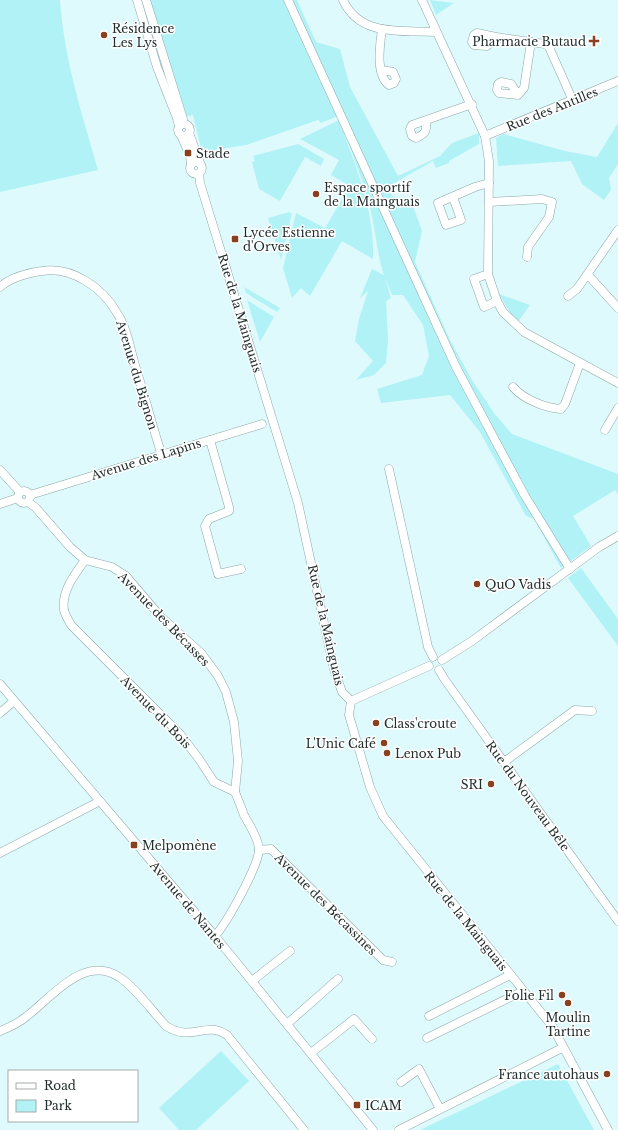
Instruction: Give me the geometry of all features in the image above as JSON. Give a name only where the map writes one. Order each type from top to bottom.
[{"type":"street","points":[[137,0],[157,67],[181,125]]},
{"type":"street","points":[[146,0],[181,125]]},
{"type":"street","points":[[288,0],[456,367],[525,496],[570,569]]},
{"type":"street","points":[[343,0],[348,11],[363,24],[382,29],[436,32]]},
{"type":"street","points":[[422,0],[436,32],[472,104],[485,136],[489,161],[488,274],[497,301],[503,312],[524,332],[618,383]]},
{"type":"street","points":[[382,29],[379,60],[382,70]]},
{"type":"street","points":[[496,37],[545,44],[549,47],[573,101]]},
{"type":"street","points":[[518,95],[524,88],[530,42]]},
{"type":"street","name":"Rue des Antilles","points":[[485,136],[573,101],[618,81]]},
{"type":"street","points":[[426,121],[472,104]]},
{"type":"street","name":"Rue de la Mainguais","points":[[181,125],[178,131],[185,134],[190,156],[196,164],[192,171],[199,173],[200,183],[298,503],[338,680],[342,692],[351,701],[349,715],[370,786],[383,816],[552,1026],[562,1048],[608,1130]]},
{"type":"street","points":[[453,197],[475,187],[489,183]]},
{"type":"street","points":[[489,202],[542,198],[552,202],[549,218],[528,247],[527,258]]},
{"type":"street","points":[[568,296],[577,289],[588,275],[618,230]]},
{"type":"street","name":"Avenue du Bignon","points":[[0,287],[18,277],[52,269],[70,273],[87,281],[106,297],[118,314],[128,338],[161,453]]},
{"type":"street","points":[[488,274],[474,279],[484,307],[497,301]]},
{"type":"street","points":[[588,275],[618,307]]},
{"type":"street","points":[[513,388],[520,395],[554,409],[561,409],[565,404],[580,363]]},
{"type":"street","points":[[606,430],[618,408]]},
{"type":"street","name":"Avenue des Lapins","points":[[29,498],[161,453],[262,424]]},
{"type":"street","points":[[210,440],[229,507],[225,514],[209,518],[205,526],[218,574],[241,569]]},
{"type":"street","points":[[389,469],[428,647],[433,657]]},
{"type":"street","points":[[0,470],[19,495],[22,503],[29,498],[70,548],[85,560]]},
{"type":"street","points":[[0,504],[19,495]]},
{"type":"street","points":[[442,660],[472,641],[570,569],[618,536]]},
{"type":"street","name":"Avenue du Bois","points":[[85,560],[72,578],[65,597],[64,610],[70,625],[180,734],[200,759],[214,782],[236,792]]},
{"type":"street","name":"Avenue des Bécasses","points":[[85,560],[112,567],[126,576],[160,616],[201,653],[218,676],[226,692],[234,722],[238,761],[236,792]]},
{"type":"street","points":[[433,657],[438,657],[442,660]]},
{"type":"street","points":[[429,666],[430,660],[433,657]]},
{"type":"street","points":[[429,666],[433,670],[439,670],[442,667],[442,660]]},
{"type":"street","points":[[351,701],[429,666]]},
{"type":"street","name":"Rue du Nouveau Bêle","points":[[439,670],[444,680],[618,921]]},
{"type":"street","name":"Avenue de Nantes","points":[[0,684],[215,936],[373,1130]]},
{"type":"street","points":[[0,713],[14,701]]},
{"type":"street","points":[[504,762],[574,710],[592,711]]},
{"type":"street","points":[[215,936],[248,881],[259,850],[255,832],[245,816],[236,792]]},
{"type":"street","points":[[0,853],[100,801]]},
{"type":"street","name":"Avenue des Bécassines","points":[[259,850],[271,849],[383,960],[392,962]]},
{"type":"street","points":[[252,981],[290,951]]},
{"type":"street","points":[[0,1031],[15,1025],[76,976],[97,971],[118,976],[166,1026],[174,1031],[192,1033],[214,1028],[227,1035],[304,1130]]},
{"type":"street","points":[[429,1016],[510,975]]},
{"type":"street","points":[[287,1024],[338,979]]},
{"type":"street","points":[[426,1038],[524,991]]},
{"type":"street","points":[[311,1053],[354,1018],[372,1039]]},
{"type":"street","points":[[399,1130],[562,1048]]},
{"type":"street","points":[[402,1082],[419,1069],[440,1109]]},
{"type":"green space","points":[[0,0],[60,0],[65,44],[80,107],[98,170],[0,192]]},
{"type":"green space","points":[[135,0],[297,0],[316,42],[340,49],[350,87],[398,176],[440,156],[452,143],[479,133],[479,144],[449,161],[449,163],[436,168],[433,161],[389,186],[392,196],[411,200],[422,231],[415,262],[450,340],[472,380],[494,413],[512,434],[618,474],[618,494],[615,490],[573,516],[591,546],[561,568],[534,519],[526,516],[480,432],[450,395],[381,403],[377,389],[422,375],[429,356],[423,325],[403,295],[392,295],[385,278],[391,298],[386,301],[388,340],[386,363],[374,375],[356,380],[373,361],[355,341],[359,319],[368,291],[360,298],[372,269],[384,275],[368,200],[338,116],[321,123],[318,120],[246,145],[202,152],[193,115],[173,120]]},
{"type":"green space","points":[[430,0],[454,3],[436,15]]},
{"type":"green space","points":[[339,120],[363,188],[371,223],[373,259],[342,241],[310,296],[301,288],[292,298],[283,268],[296,213],[325,228],[350,186],[331,175],[339,160],[300,139]]},
{"type":"green space","points":[[618,123],[618,164],[609,178],[611,190],[604,200],[582,184],[571,161],[498,166],[496,138],[503,134],[565,151],[597,157]]},
{"type":"green space","points":[[298,144],[324,159],[321,166],[305,157],[280,201],[259,189],[252,162],[255,161],[253,156]]},
{"type":"green space","points":[[289,212],[292,213],[281,260],[268,218]]},
{"type":"green space","points":[[244,287],[280,308],[277,312],[246,293]]},
{"type":"green space","points":[[499,294],[530,305],[518,322],[509,311]]},
{"type":"green space","points":[[247,300],[274,317],[260,342]]},
{"type":"green space","points":[[581,568],[618,619],[618,646],[568,578]]},
{"type":"green space","points":[[221,1051],[249,1081],[196,1130],[179,1130],[159,1108]]},
{"type":"green space","points":[[558,1064],[594,1130],[420,1130]]},
{"type":"place","name":"Résidence Les Lys","points":[[104,35]]},
{"type":"place","name":"Pharmacie Butaud","points":[[594,41]]},
{"type":"place","name":"Stade","points":[[188,153]]},
{"type":"place","name":"Espace sportif de la Mainguais","points":[[316,194]]},
{"type":"place","name":"Lycée Estienne d'Orves","points":[[235,239]]},
{"type":"place","name":"QuO Vadis","points":[[477,584]]},
{"type":"place","name":"Class'croute","points":[[376,723]]},
{"type":"place","name":"L'Unic Café","points":[[384,743]]},
{"type":"place","name":"Lenox Pub","points":[[387,753]]},
{"type":"place","name":"SRI","points":[[491,784]]},
{"type":"place","name":"Melpomène","points":[[134,845]]},
{"type":"place","name":"Folie Fil","points":[[562,995]]},
{"type":"place","name":"Moulin Tartine","points":[[568,1003]]},
{"type":"place","name":"France autohaus","points":[[607,1074]]},
{"type":"place","name":"ICAM","points":[[357,1105]]}]
